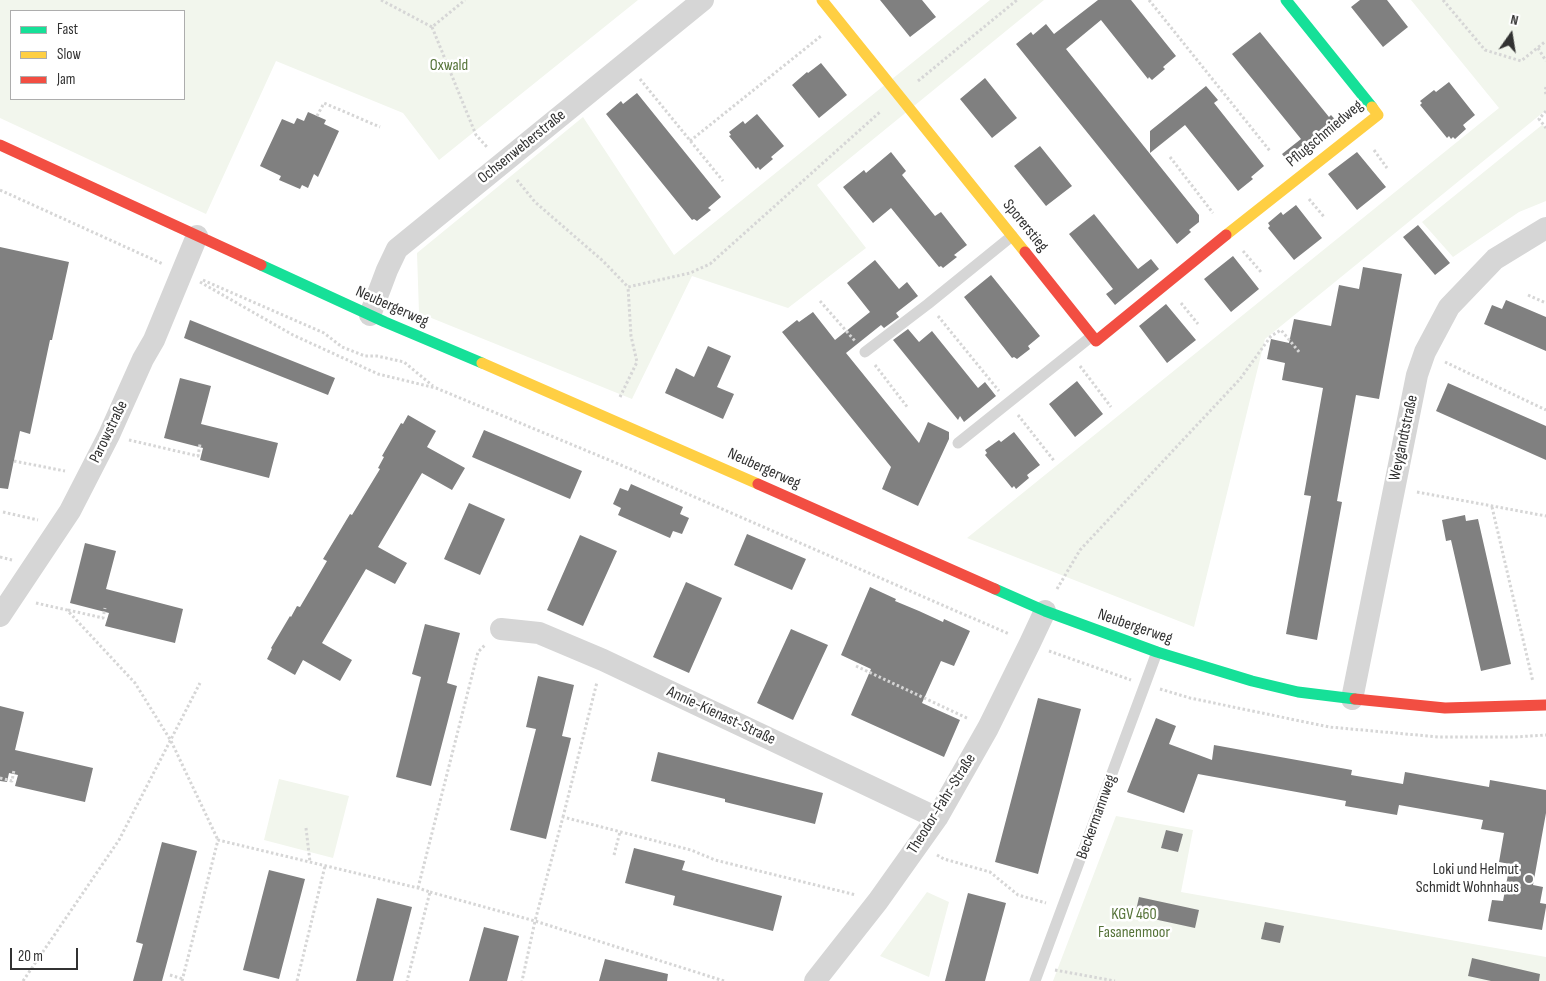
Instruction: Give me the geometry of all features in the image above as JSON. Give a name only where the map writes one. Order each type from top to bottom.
[{"type":"street","name":"Ochsenweberstraße","points":[[370,315],[397,249],[703,0]]},
{"type":"street","name":"Sporerstieg","points":[[822,0],[1092,336]]},
{"type":"street","name":"Pflugschmiedweg","points":[[1228,233],[1378,115],[1286,0]]},
{"type":"street","name":"Neubergerweg","points":[[0,145],[370,315],[610,418],[1045,612],[1157,652],[1252,681],[1298,692],[1445,708],[1542,705]]},
{"type":"street","name":"Weygandtstraße","points":[[1352,699],[1417,375],[1424,352],[1449,307],[1495,259],[1546,228]]},
{"type":"street","points":[[1092,336],[1096,341],[1228,233]]},
{"type":"street","name":"Parowstraße","points":[[0,616],[70,511],[154,340],[197,236]]},
{"type":"street","name":"Theodor-Fahr-Straße","points":[[815,981],[878,900],[937,818],[988,728],[1045,612]]},
{"type":"street","name":"Annie-Kienast-Straße","points":[[501,629],[539,633],[603,660],[937,818]]},
{"type":"lane","points":[[865,352],[1012,236]]},
{"type":"lane","points":[[958,443],[1092,336]]},
{"type":"lane","name":"Beckermannweg","points":[[1035,981],[1157,652]]},
{"type":"path","points":[[381,0],[432,27],[476,135],[535,202],[603,261],[628,287],[631,336],[637,362],[610,418]]},
{"type":"path","points":[[432,27],[465,0]]},
{"type":"path","points":[[628,287],[690,273],[710,264],[900,96],[1017,0]]},
{"type":"path","points":[[1149,0],[1270,151]]},
{"type":"path","points":[[1443,0],[1485,50],[1521,61],[1546,41]]},
{"type":"path","points":[[690,141],[839,21]]},
{"type":"path","points":[[1538,48],[1546,61]]},
{"type":"path","points":[[626,62],[722,181]]},
{"type":"path","points":[[1546,87],[1546,94]]},
{"type":"path","points":[[318,116],[324,103],[380,127]]},
{"type":"path","points":[[1546,111],[1540,120],[1546,128]]},
{"type":"path","points":[[1170,157],[1228,233]]},
{"type":"path","points":[[0,190],[182,272],[324,333],[342,347],[366,356],[377,356],[404,362],[436,388]]},
{"type":"path","points":[[182,272],[293,335],[378,374],[436,388],[621,465],[1012,636]]},
{"type":"path","points":[[1528,295],[1546,302]]},
{"type":"path","points":[[928,304],[1055,462]]},
{"type":"path","points":[[1045,612],[1080,550],[1240,379],[1271,336],[1281,330],[1300,353]]},
{"type":"path","points":[[1424,352],[1546,410]]},
{"type":"path","points":[[1070,353],[1111,407]]},
{"type":"path","points":[[109,435],[198,456],[200,444]]},
{"type":"path","points":[[14,460],[88,476]]},
{"type":"path","points":[[1394,488],[1546,516]]},
{"type":"path","points":[[1492,507],[1542,705]]},
{"type":"path","points":[[3,512],[61,524]]},
{"type":"path","points":[[12,598],[103,618],[105,608]]},
{"type":"path","points":[[67,610],[135,683],[171,741],[218,840],[183,980],[170,975]]},
{"type":"path","points":[[418,888],[478,652],[501,629]]},
{"type":"path","points":[[522,981],[535,921],[603,660]]},
{"type":"path","points":[[856,666],[988,728]]},
{"type":"path","points":[[23,981],[119,840],[200,683]]},
{"type":"path","points":[[0,778],[12,781],[14,770]]},
{"type":"path","points":[[563,817],[691,850],[715,860],[878,900]]},
{"type":"path","points":[[306,828],[310,862]]},
{"type":"path","points":[[614,855],[620,832]]},
{"type":"path","points":[[218,840],[418,888],[535,921],[724,981]]},
{"type":"path","points":[[944,859],[990,872],[1018,895],[1041,902]]},
{"type":"path","points":[[297,981],[325,866]]},
{"type":"path","points":[[407,981],[430,892]]},
{"type":"path","points":[[1040,968],[1115,981]]},
{"type":"green space","name":"Oxwald","points":[[0,0],[638,0],[439,160],[403,113],[276,61],[206,214],[0,118]]},
{"type":"green space","points":[[990,0],[1044,0],[817,185],[866,248],[788,308],[692,276],[632,399],[419,313],[417,253],[583,117],[674,255]]},
{"type":"green space","points":[[1411,0],[1546,0],[1546,110],[1265,339],[1194,627],[967,538],[1499,108]]},
{"type":"green space","points":[[1542,125],[1546,127],[1546,201],[1519,212],[1453,257],[1422,222]]},
{"type":"green space","points":[[279,779],[349,796],[333,858],[264,840]]},
{"type":"green space","name":"KGV 460 Fasanenmoor","points":[[1116,816],[1193,830],[1181,892],[1546,957],[1546,981],[1053,981]]},
{"type":"green space","points":[[927,892],[949,902],[929,977],[880,956]]},
{"type":"building","points":[[880,0],[922,0],[936,17],[910,37]]},
{"type":"building","points":[[1098,0],[1131,0],[1176,56],[1152,80],[1149,77],[1148,79],[1101,20],[1066,49],[1199,215],[1199,222],[1177,244],[1016,44],[1031,32],[1033,35],[1046,24],[1054,34]]},
{"type":"building","points":[[1360,0],[1387,0],[1408,27],[1383,47],[1351,7]]},
{"type":"building","points":[[1260,32],[1329,117],[1331,115],[1340,125],[1290,164],[1282,154],[1301,139],[1232,54]]},
{"type":"building","points":[[821,63],[847,95],[819,118],[792,85]]},
{"type":"building","points":[[985,78],[1017,118],[992,138],[960,99]]},
{"type":"building","points":[[1449,82],[1475,115],[1463,125],[1466,129],[1455,139],[1453,137],[1451,139],[1449,136],[1447,138],[1420,105],[1422,103],[1420,101],[1434,90],[1436,92]]},
{"type":"building","points":[[1206,86],[1218,100],[1214,103],[1264,166],[1251,177],[1253,179],[1238,191],[1185,125],[1150,153],[1150,131]]},
{"type":"building","points":[[637,93],[721,197],[708,208],[711,210],[697,221],[692,220],[606,114],[621,101],[623,104]]},
{"type":"building","points":[[308,112],[326,120],[324,124],[339,131],[318,177],[314,174],[308,188],[302,185],[300,189],[279,180],[281,176],[260,166],[282,119],[294,124],[297,118],[304,121]]},
{"type":"building","points":[[757,114],[784,146],[760,170],[758,167],[756,169],[729,136],[731,135],[729,132],[743,121],[745,124]]},
{"type":"building","points":[[1040,146],[1072,186],[1046,206],[1014,166]]},
{"type":"building","points":[[891,152],[906,171],[902,175],[935,216],[941,212],[967,245],[954,255],[957,257],[943,268],[939,267],[891,208],[873,223],[843,187],[864,170],[866,173]]},
{"type":"building","points":[[1357,152],[1386,187],[1357,210],[1328,174]]},
{"type":"building","points":[[1296,205],[1322,238],[1294,260],[1268,228],[1270,226],[1268,223],[1281,212],[1283,215]]},
{"type":"building","points":[[1094,214],[1138,269],[1151,259],[1159,269],[1115,305],[1106,294],[1113,289],[1069,234]]},
{"type":"building","points":[[1418,225],[1450,263],[1435,275],[1403,237]]},
{"type":"building","points":[[0,247],[69,262],[30,434],[20,431],[8,489],[0,488]]},
{"type":"building","points":[[1233,256],[1259,289],[1231,312],[1204,279]]},
{"type":"building","points":[[875,260],[899,289],[907,282],[918,296],[896,313],[899,317],[884,328],[881,325],[846,353],[919,443],[928,422],[949,432],[949,439],[918,506],[882,489],[891,467],[782,332],[797,320],[799,322],[813,312],[835,340],[870,312],[847,283]]},
{"type":"building","points":[[1363,267],[1402,274],[1379,399],[1356,395],[1337,501],[1342,502],[1317,640],[1286,634],[1311,496],[1304,495],[1323,388],[1282,380],[1285,363],[1267,359],[1271,339],[1289,343],[1294,319],[1331,326],[1339,285],[1359,289]]},
{"type":"building","points":[[991,275],[1040,336],[1028,346],[1030,349],[1017,359],[1012,358],[964,297]]},
{"type":"building","points":[[1506,300],[1546,317],[1546,351],[1484,324],[1492,305],[1502,309]]},
{"type":"building","points":[[1166,304],[1196,340],[1167,363],[1139,326]]},
{"type":"building","points":[[190,320],[335,378],[328,395],[184,338]]},
{"type":"building","points":[[908,329],[919,342],[932,331],[978,388],[985,382],[996,396],[964,422],[960,416],[958,420],[893,340]]},
{"type":"building","points":[[708,346],[731,356],[717,387],[734,394],[723,419],[665,393],[676,368],[694,377]]},
{"type":"building","points":[[180,378],[211,386],[201,424],[278,443],[269,478],[200,460],[203,448],[164,438]]},
{"type":"building","points":[[1077,381],[1103,414],[1075,437],[1049,404]]},
{"type":"building","points":[[1448,383],[1546,426],[1546,460],[1436,411]]},
{"type":"building","points":[[408,415],[436,431],[427,447],[465,468],[452,490],[422,473],[378,547],[407,563],[395,584],[366,569],[322,643],[352,660],[340,681],[303,660],[295,675],[267,659],[271,648],[290,616],[297,606],[300,607],[313,585],[327,561],[323,559],[380,469],[378,468],[384,457],[382,456],[401,423],[403,424]]},
{"type":"building","points":[[484,430],[582,471],[570,499],[472,457]]},
{"type":"building","points":[[1014,432],[1040,465],[1027,475],[1029,478],[1016,489],[1014,486],[1012,488],[985,455],[987,453],[985,450],[999,440],[1001,442]]},
{"type":"building","points":[[631,484],[683,507],[680,514],[689,518],[682,534],[673,531],[670,538],[618,515],[621,508],[613,504],[620,488],[628,491]]},
{"type":"building","points":[[469,503],[505,519],[480,575],[444,559]]},
{"type":"building","points":[[1465,515],[1466,521],[1478,519],[1511,664],[1481,671],[1451,540],[1446,541],[1442,520]]},
{"type":"building","points":[[747,534],[806,559],[792,590],[734,565]]},
{"type":"building","points":[[580,535],[617,551],[583,626],[547,610]]},
{"type":"building","points":[[85,543],[116,551],[106,589],[183,609],[175,643],[105,626],[109,613],[70,603]]},
{"type":"building","points":[[686,582],[722,598],[689,673],[653,657]]},
{"type":"building","points":[[870,587],[896,599],[895,601],[943,622],[944,619],[970,631],[954,666],[941,661],[922,703],[960,720],[944,757],[851,715],[871,669],[841,655]]},
{"type":"building","points":[[425,624],[460,633],[447,683],[457,686],[431,786],[396,777],[421,677],[412,674]]},
{"type":"building","points":[[791,629],[828,645],[793,720],[757,703]]},
{"type":"building","points":[[538,676],[574,685],[562,736],[571,738],[546,839],[510,830],[536,729],[526,727]]},
{"type":"building","points":[[1038,698],[1081,709],[1038,874],[995,862]]},
{"type":"building","points":[[0,706],[24,712],[15,750],[93,768],[85,802],[15,786],[18,775],[9,773],[7,782],[0,781]]},
{"type":"building","points":[[1156,718],[1176,726],[1169,744],[1212,760],[1214,745],[1352,770],[1351,775],[1403,784],[1405,772],[1489,787],[1490,780],[1546,790],[1546,813],[1533,885],[1543,887],[1540,903],[1546,904],[1546,907],[1542,930],[1488,921],[1492,900],[1503,901],[1510,864],[1499,862],[1504,833],[1481,829],[1483,820],[1399,805],[1397,815],[1345,806],[1346,801],[1198,774],[1184,813],[1127,792]]},
{"type":"building","points":[[658,752],[823,793],[815,824],[725,802],[725,799],[651,781]]},
{"type":"building","points":[[1166,830],[1183,834],[1178,852],[1161,848]]},
{"type":"building","points":[[162,842],[197,851],[162,981],[133,981],[143,944],[136,942]]},
{"type":"building","points":[[634,848],[685,861],[682,870],[782,896],[773,931],[673,905],[675,896],[625,883]]},
{"type":"building","points":[[269,870],[305,879],[279,979],[243,970]]},
{"type":"building","points":[[968,893],[1006,903],[985,981],[945,981]]},
{"type":"building","points":[[1139,897],[1199,910],[1195,928],[1135,915]]},
{"type":"building","points":[[377,898],[412,907],[393,981],[356,981]]},
{"type":"building","points":[[1265,922],[1284,926],[1280,943],[1261,939]]},
{"type":"building","points":[[484,927],[519,936],[507,981],[469,981]]},
{"type":"building","points":[[1472,958],[1540,974],[1539,981],[1491,981],[1468,976]]},
{"type":"building","points":[[605,959],[668,974],[667,981],[599,981]]},
{"type":"traffic: fast","points":[[1286,0],[1372,107]]},
{"type":"traffic: fast","points":[[261,265],[385,322],[482,363]]},
{"type":"traffic: fast","points":[[995,589],[1045,611],[1157,652],[1252,681],[1298,692],[1355,699]]},
{"type":"traffic: slow","points":[[822,0],[1025,252]]},
{"type":"traffic: slow","points":[[1226,235],[1378,115],[1372,107]]},
{"type":"traffic: slow","points":[[482,363],[758,484]]},
{"type":"traffic: jam","points":[[0,145],[261,265]]},
{"type":"traffic: jam","points":[[1025,252],[1096,341],[1226,235]]},
{"type":"traffic: jam","points":[[758,484],[995,589]]},
{"type":"traffic: jam","points":[[1355,699],[1445,708],[1546,705]]},
{"type":"place","name":"Loki und Helmut Schmidt Wohnhaus","points":[[1529,879]]}]
